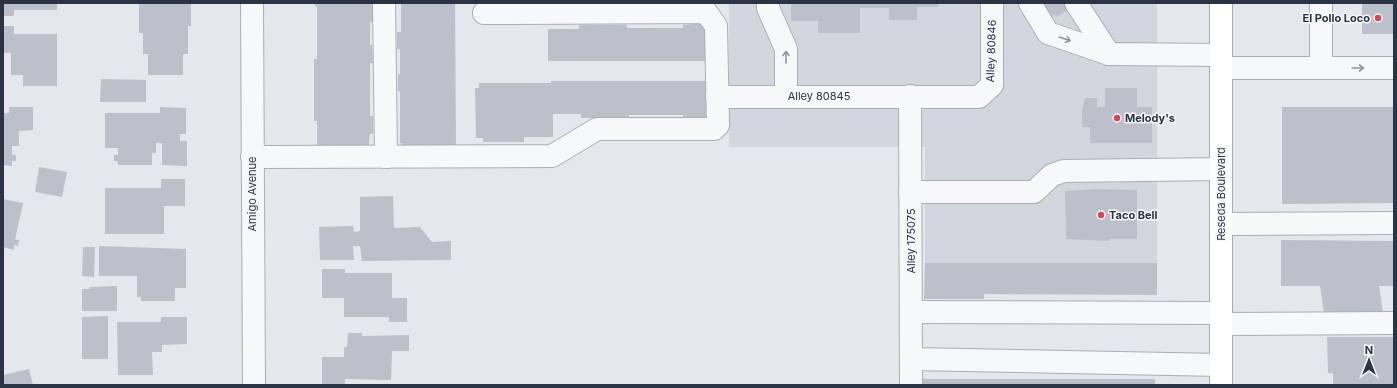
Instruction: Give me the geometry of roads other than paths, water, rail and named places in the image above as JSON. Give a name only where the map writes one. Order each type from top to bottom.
[{"type":"main road","name":"Reseda Boulevard","points":[[1221,3],[1221,375]]},
{"type":"street","name":"Amigo Avenue","points":[[252,3],[254,385]]},
{"type":"street","points":[[384,3],[386,157]]},
{"type":"street","points":[[768,3],[768,8],[786,49],[786,96]]},
{"type":"street","name":"Alley 80846","points":[[910,96],[979,97],[992,85],[992,3]]},
{"type":"street","points":[[1030,3],[1048,33],[1109,54],[1321,68],[1394,68]]},
{"type":"street","points":[[1076,3],[1109,54]]},
{"type":"street","points":[[1321,3],[1321,68]]},
{"type":"street","points":[[252,157],[552,156],[597,129],[714,128],[718,125],[723,96],[716,26],[706,12],[484,13]]},
{"type":"street","name":"Alley 80845","points":[[723,96],[910,96]]},
{"type":"street","name":"Alley 175075","points":[[910,96],[911,385]]},
{"type":"street","points":[[910,192],[1034,192],[1052,175],[1064,171],[1221,169]]},
{"type":"street","points":[[1221,224],[1394,223]]},
{"type":"street","points":[[911,312],[1394,323]]},
{"type":"street","points":[[911,359],[1221,375]]},
{"type":"place","name":"El Pollo Loco","points":[[1378,18]]},
{"type":"place","name":"Melody's","points":[[1117,118]]},
{"type":"place","name":"Taco Bell","points":[[1101,215]]}]
